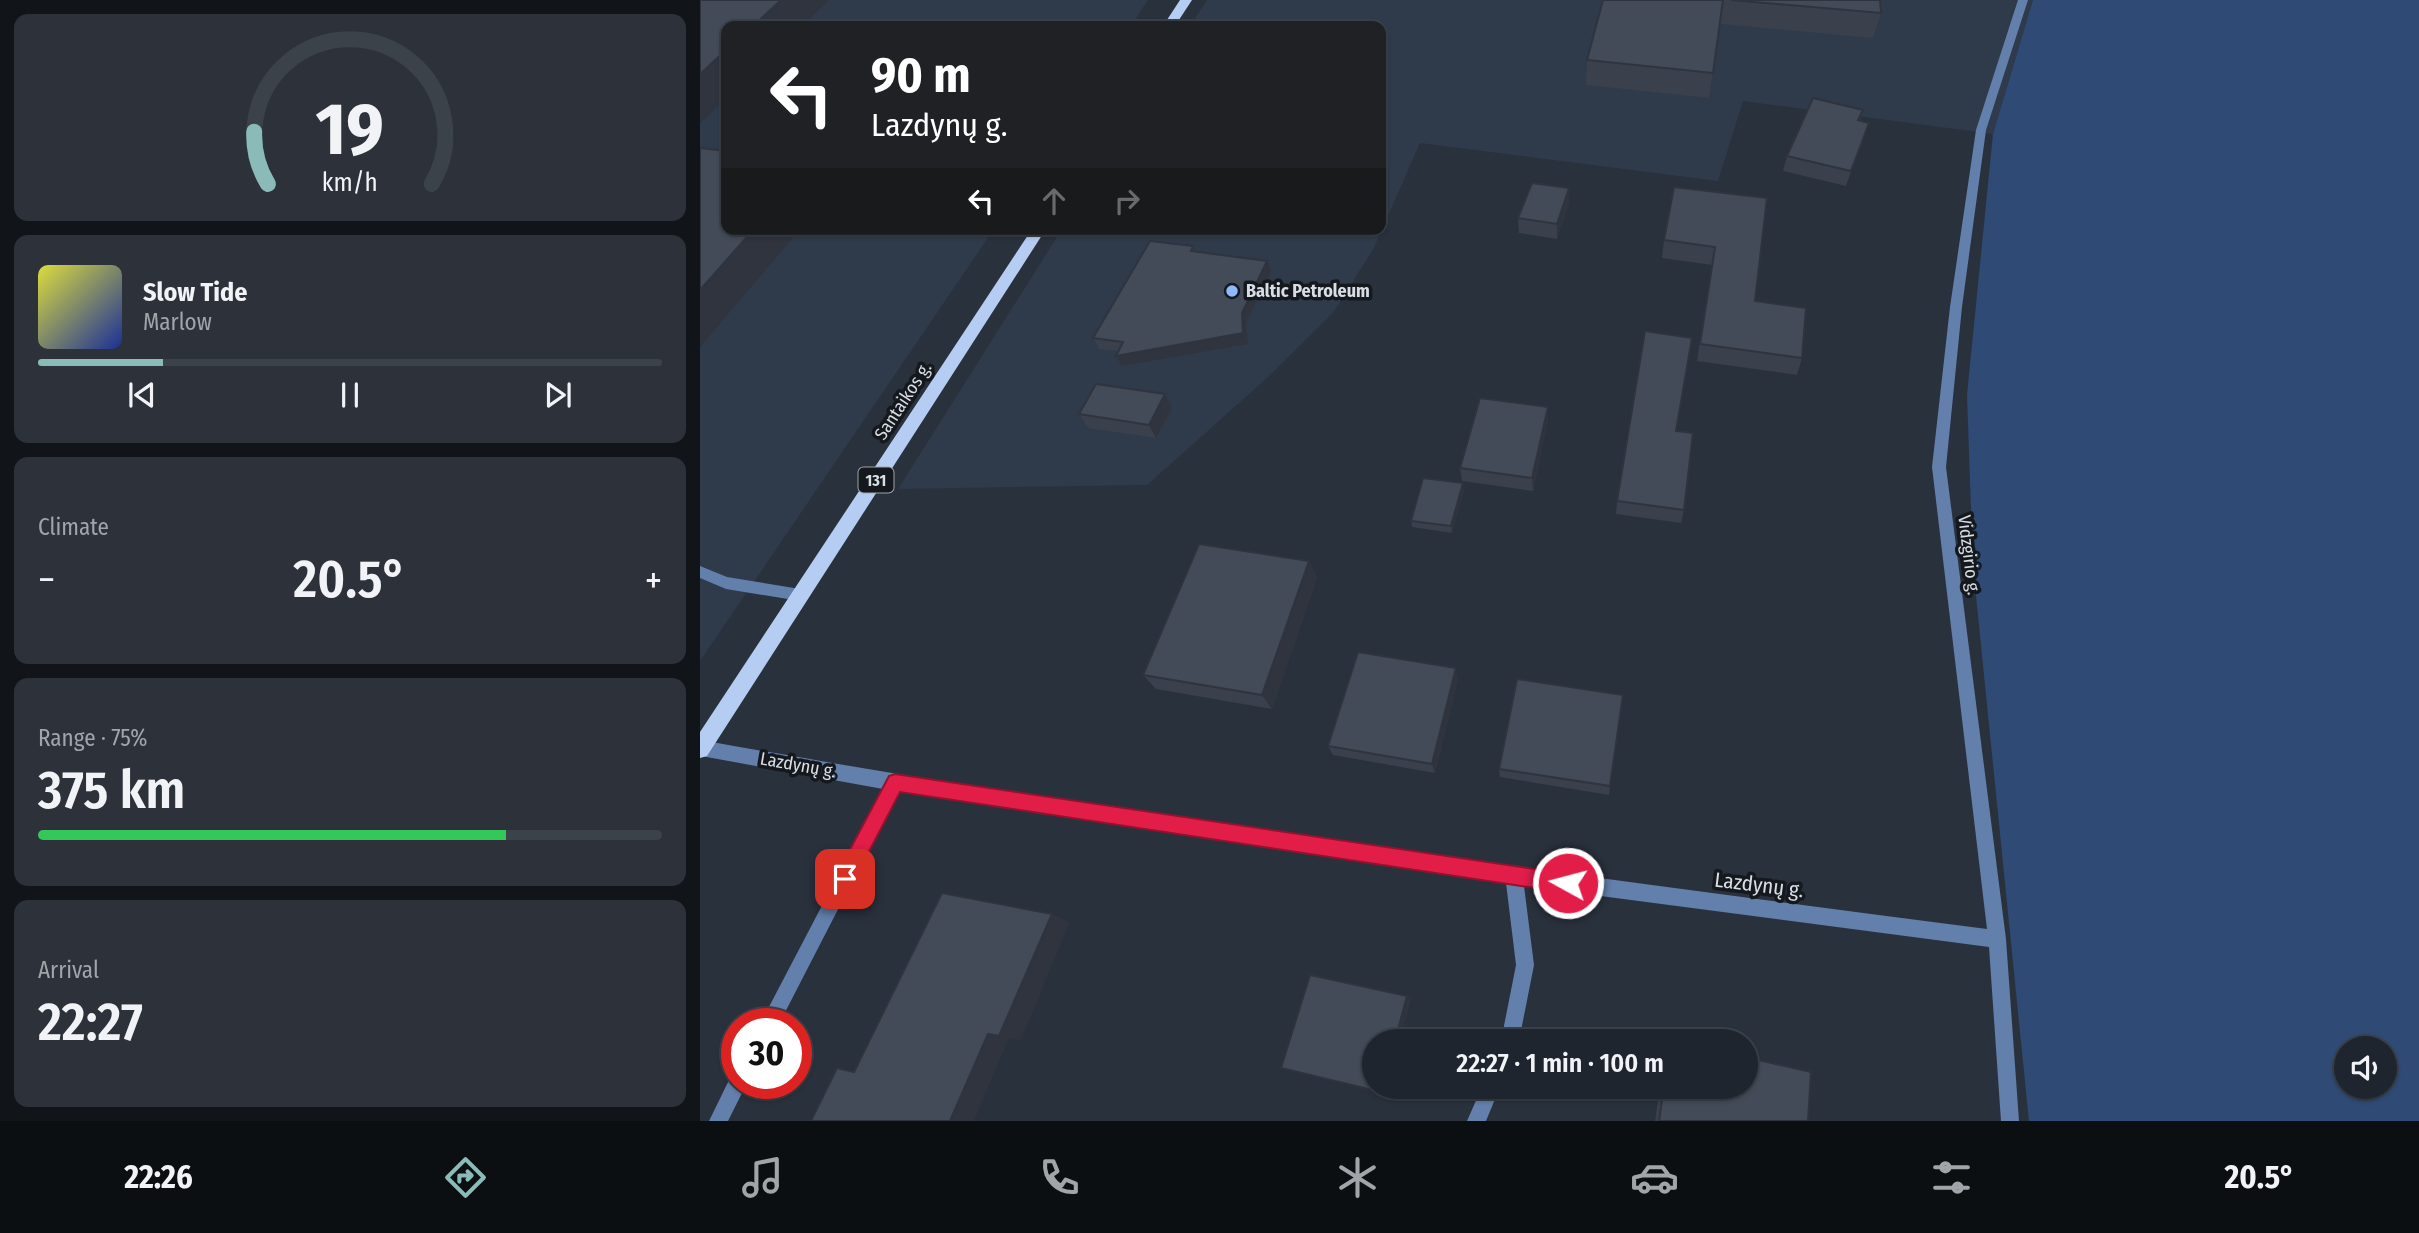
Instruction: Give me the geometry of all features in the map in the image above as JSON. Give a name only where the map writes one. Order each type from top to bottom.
[{"type":"main road","points":[[1172,21],[1186,0]]},
{"type":"main road","name":"Santaikos g.","points":[[700,748],[1035,235]]},
{"type":"street","name":"Vidzgirio g.","points":[[2010,1121],[1997,939],[1939,467],[1956,307],[1981,130],[2023,0]]},
{"type":"street","points":[[700,572],[726,583],[800,595]]},
{"type":"street","name":"Lazdynų g.","points":[[700,748],[895,783],[1514,876],[1997,939]]},
{"type":"street","points":[[777,1008],[895,783]]},
{"type":"street","points":[[1512,1029],[1525,965],[1514,876]]},
{"type":"street","points":[[718,1121],[730,1099]]},
{"type":"street","points":[[1476,1121],[1486,1099]]},
{"type":"shaded area","points":[[700,0],[1148,0],[1134,21],[721,21],[721,235],[990,235],[700,661]]},
{"type":"shaded area","points":[[1207,0],[2033,0],[1993,134],[1743,101],[1718,181],[1420,143],[1386,221],[1386,21],[1193,21]]},
{"type":"shaded area","points":[[2033,0],[2419,0],[2419,1121],[2029,1121],[1973,566],[1967,395],[1993,134]]},
{"type":"shaded area","points":[[1058,235],[1380,235],[1333,313],[1267,378],[1147,485],[898,489]]},
{"type":"building","points":[[700,0],[781,0],[758,21],[721,21],[721,55],[700,74]]},
{"type":"building","points":[[1603,0],[1723,0],[1713,73],[1587,60]]},
{"type":"building","points":[[1731,0],[1880,0],[1881,13]]},
{"type":"building","points":[[1813,98],[1863,110],[1858,120],[1869,123],[1851,171],[1787,156]]},
{"type":"building","points":[[700,148],[721,150],[721,235],[749,235],[700,290]]},
{"type":"building","points":[[1532,183],[1569,188],[1557,224],[1518,218]]},
{"type":"building","points":[[1674,187],[1767,198],[1755,301],[1806,308],[1802,358],[1700,344],[1715,247],[1664,240]]},
{"type":"building","points":[[1150,241],[1193,246],[1191,251],[1267,261],[1242,313],[1243,333],[1116,356],[1123,342],[1093,338]]},
{"type":"building","points":[[1645,331],[1692,338],[1676,431],[1693,433],[1684,510],[1617,501]]},
{"type":"building","points":[[1096,384],[1165,394],[1149,425],[1079,414]]},
{"type":"building","points":[[1480,398],[1548,407],[1532,478],[1460,468]]},
{"type":"building","points":[[1423,478],[1463,483],[1451,526],[1411,521]]},
{"type":"building","points":[[1199,544],[1309,561],[1262,695],[1143,675]]},
{"type":"building","points":[[1358,652],[1456,668],[1432,764],[1328,746]]},
{"type":"building","points":[[1517,679],[1623,695],[1610,786],[1499,769]]},
{"type":"building","points":[[942,893],[1052,914],[999,1036],[988,1034],[950,1121],[811,1121],[837,1068],[854,1072]]},
{"type":"building","points":[[1310,975],[1407,996],[1398,1029],[1362,1029],[1362,1087],[1281,1068]]},
{"type":"building","points":[[1758,1060],[1811,1072],[1808,1121],[1659,1121],[1662,1099],[1758,1099]]},
{"type":"place","name":"Baltic Petroleum","points":[[1232,291]]},
{"type":"route","points":[[845,879],[895,783],[1568,883]]}]
